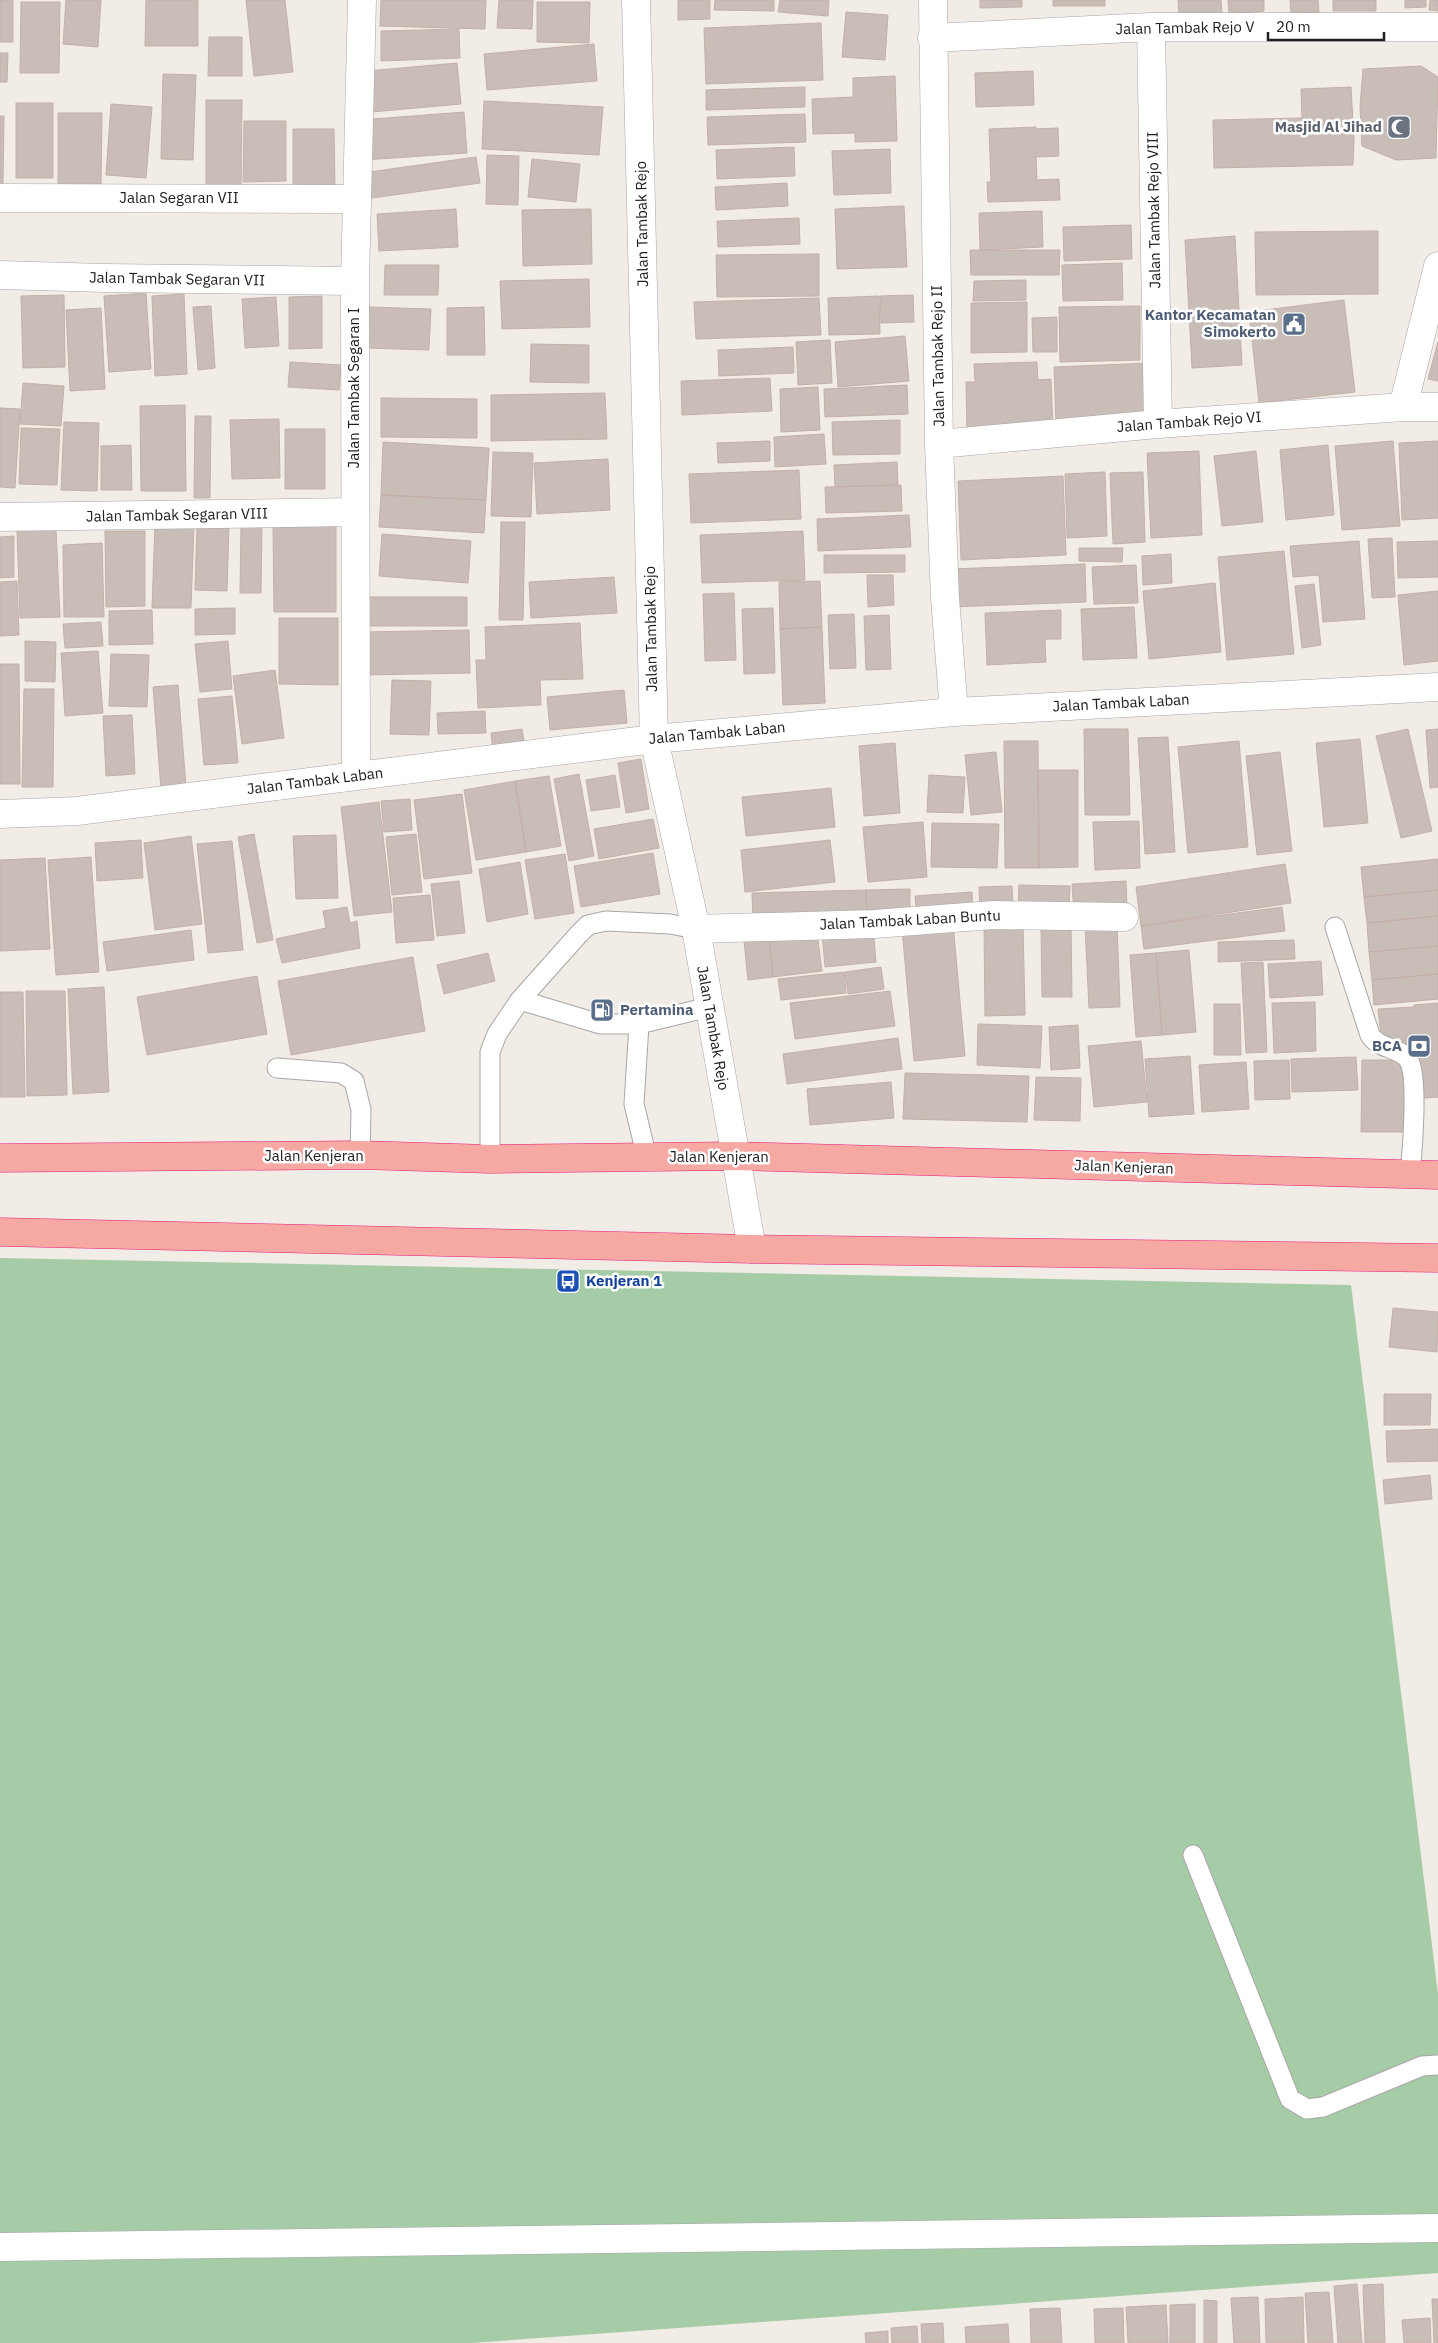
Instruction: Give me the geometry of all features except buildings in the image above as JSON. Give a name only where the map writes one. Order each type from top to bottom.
[{"type":"highway","name":"Jalan Kenjeran","points":[[0,1158],[360,1155],[490,1159],[734,1156],[1438,1175]]},
{"type":"highway","points":[[0,1232],[752,1249],[1438,1258]]},
{"type":"street","name":"Jalan Tambak Segaran I","points":[[356,776],[355,280],[362,0]]},
{"type":"street","name":"Jalan Tambak Rejo","points":[[636,0],[654,739],[696,930],[734,1156],[752,1249]]},
{"type":"street","name":"Jalan Tambak Rejo II","points":[[932,0],[939,444],[945,598],[954,712]]},
{"type":"street","name":"Jalan Tambak Rejo V","points":[[932,38],[1151,27],[1438,27]]},
{"type":"street","name":"Jalan Tambak Rejo VIII","points":[[1151,27],[1158,424]]},
{"type":"street","name":"Jalan Segaran VII","points":[[0,198],[357,199]]},
{"type":"street","points":[[1403,407],[1438,266]]},
{"type":"street","name":"Jalan Tambak Segaran VII","points":[[0,275],[105,278],[355,280]]},
{"type":"street","name":"Jalan Tambak Rejo VI","points":[[939,444],[1158,424],[1438,406]]},
{"type":"street","name":"Jalan Tambak Segaran VIII","points":[[0,517],[354,512]]},
{"type":"street","name":"Jalan Tambak Laban","points":[[0,814],[77,811],[654,739],[954,712],[1438,687]]},
{"type":"street","name":"Jalan Tambak Laban Buntu","points":[[696,930],[874,924],[993,915],[1124,917]]},
{"type":"street","points":[[0,2247],[1438,2228]]},
{"type":"lane","points":[[490,1159],[490,1052],[497,1034],[520,1000],[588,925],[606,921],[670,924],[696,930]]},
{"type":"lane","points":[[1335,927],[1371,1037],[1374,1041],[1404,1055],[1412,1065],[1415,1121],[1410,1174]]},
{"type":"lane","points":[[520,1000],[600,1024],[639,1024],[709,1007]]},
{"type":"lane","points":[[639,1024],[634,1104],[647,1158]]},
{"type":"lane","points":[[277,1068],[341,1073],[354,1082],[361,1110],[360,1155]]},
{"type":"lane","points":[[1193,1855],[1290,2099],[1308,2109],[1323,2107],[1422,2066],[1438,2064]]},
{"type":"green space","points":[[0,1258],[1351,1285],[1438,1994],[1438,2273],[471,2343],[0,2343]]},
{"type":"place","name":"Masjid Al Jihad","points":[[1399,127]]},
{"type":"place","name":"Kantor Kecamatan Simokerto","points":[[1294,324]]},
{"type":"place","name":"Pertamina","points":[[602,1010]]},
{"type":"place","name":"BCA","points":[[1419,1046]]},
{"type":"place","name":"Kenjeran 1","points":[[568,1281]]}]
